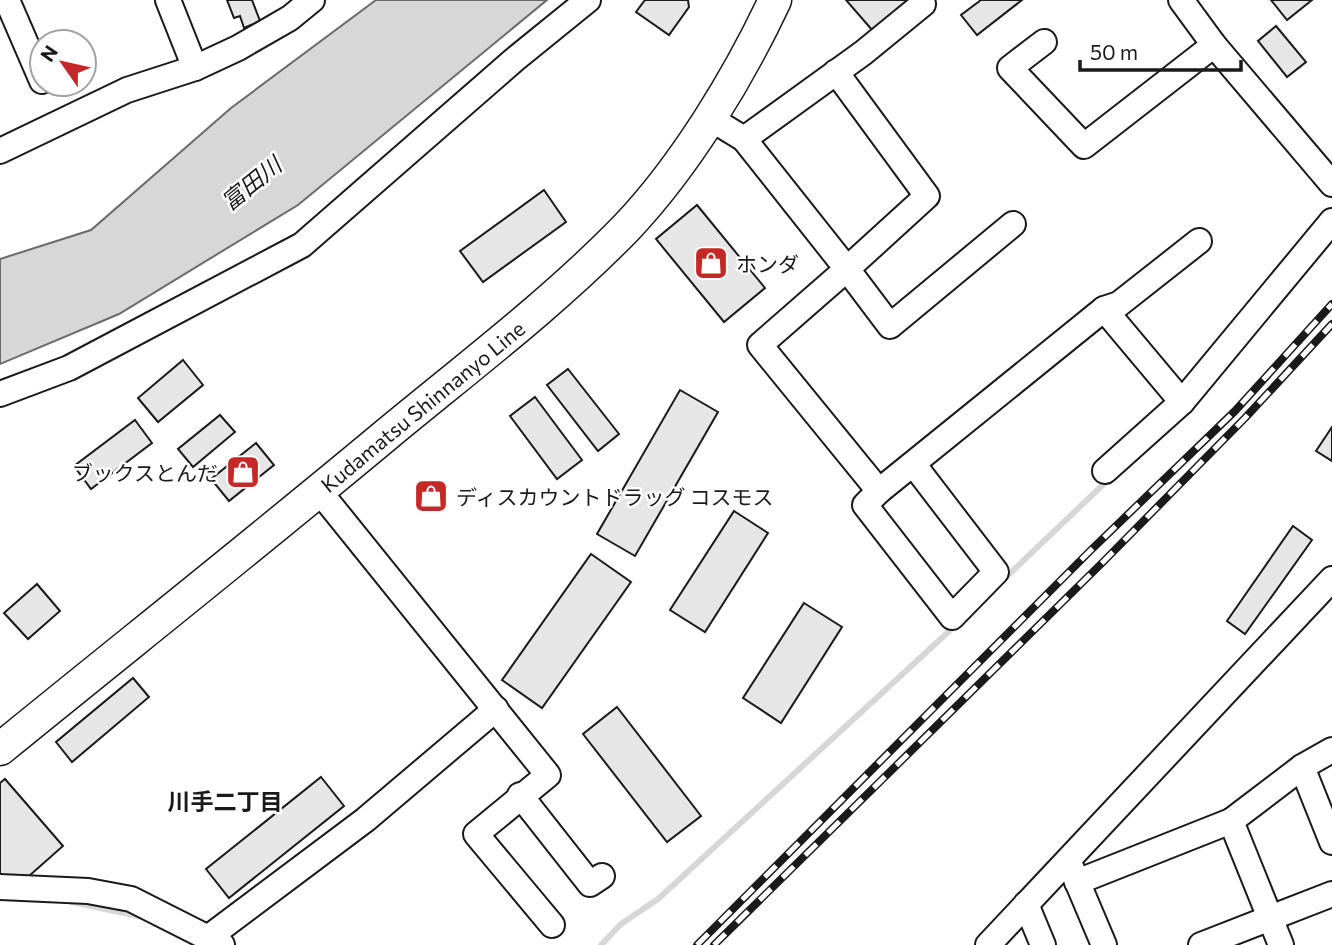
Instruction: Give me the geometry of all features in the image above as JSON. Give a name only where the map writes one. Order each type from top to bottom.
[{"type":"main road","name":"Kudamatsu Shinnanyo Line","points":[[0,749],[319,491],[569,282],[627,226],[679,161],[708,117],[759,35],[775,0]]},
{"type":"street","points":[[7,0],[28,50]]},
{"type":"street","points":[[169,0],[195,68]]},
{"type":"street","points":[[0,151],[127,90],[195,68],[286,9],[312,0]]},
{"type":"street","points":[[0,394],[69,368],[302,244],[513,60],[588,0]]},
{"type":"street","points":[[1181,0],[1214,45],[1332,184]]},
{"type":"street","points":[[744,139],[923,4]]},
{"type":"street","points":[[1044,42],[1010,68],[1084,146],[1214,45]]},
{"type":"street","points":[[836,72],[927,195],[760,345],[879,491]]},
{"type":"street","points":[[45,98],[50,125]]},
{"type":"street","points":[[708,117],[744,139],[890,326],[1013,224]]},
{"type":"street","points":[[1105,471],[1182,402],[1332,221]]},
{"type":"street","points":[[914,465],[996,572],[951,617],[865,505],[1104,309],[1119,304],[1199,241]]},
{"type":"street","points":[[1104,309],[1182,402]]},
{"type":"street","points":[[319,491],[548,775],[520,795],[476,834],[552,925]]},
{"type":"street","points":[[988,945],[1026,904],[1072,871],[1332,579]]},
{"type":"street","points":[[0,887],[88,891],[131,899],[216,941],[496,709]]},
{"type":"street","points":[[1072,871],[1231,821],[1302,767],[1332,750]]},
{"type":"street","points":[[1302,767],[1332,842]]},
{"type":"street","points":[[520,795],[590,884],[602,876]]},
{"type":"street","points":[[1231,821],[1272,917],[1281,945]]},
{"type":"street","points":[[1072,871],[1104,945]]},
{"type":"street","points":[[1201,945],[1332,894]]},
{"type":"street","points":[[1026,904],[1043,945]]},
{"type":"water","name":"富田川","points":[[376,0],[547,0],[298,205],[119,314],[0,364],[0,259],[91,230],[231,108]]},
{"type":"building","points":[[227,0],[252,0],[260,21],[244,28],[240,16],[234,18]]},
{"type":"building","points":[[645,0],[688,0],[689,7],[669,35],[636,12]]},
{"type":"building","points":[[846,0],[909,0],[873,31]]},
{"type":"building","points":[[981,0],[1022,0],[977,35],[961,15]]},
{"type":"building","points":[[1271,0],[1312,0],[1287,20]]},
{"type":"building","points":[[1276,26],[1306,62],[1287,77],[1258,41]]},
{"type":"building","points":[[544,190],[566,222],[483,282],[460,251]]},
{"type":"building","name":"ホンダ","points":[[697,205],[765,288],[724,322],[656,239]]},
{"type":"building","points":[[183,360],[203,385],[158,422],[138,398]]},
{"type":"building","points":[[568,369],[619,434],[598,451],[547,385]]},
{"type":"building","points":[[680,390],[718,412],[635,556],[597,534]]},
{"type":"building","points":[[535,397],[582,460],[557,479],[510,416]]},
{"type":"building","points":[[220,415],[235,432],[193,467],[178,449]]},
{"type":"building","points":[[135,420],[152,443],[91,489],[74,466]]},
{"type":"building","points":[[1332,427],[1332,461],[1316,451]]},
{"type":"building","name":"ブックスとんだ","points":[[256,443],[274,465],[229,501],[211,479]]},
{"type":"building","points":[[734,511],[768,533],[705,632],[670,610]]},
{"type":"building","points":[[1293,526],[1312,540],[1245,634],[1227,621]]},
{"type":"building","points":[[591,554],[631,582],[542,708],[502,680]]},
{"type":"building","points":[[37,584],[60,611],[28,639],[4,613]]},
{"type":"building","points":[[804,603],[842,627],[781,723],[743,698]]},
{"type":"building","points":[[133,678],[149,697],[72,762],[56,742]]},
{"type":"building","points":[[617,707],[701,816],[667,842],[583,734]]},
{"type":"building","points":[[321,777],[344,806],[229,898],[206,869]]},
{"type":"building","points":[[5,779],[63,846],[20,884],[0,884],[0,783]]},
{"type":"waterway","points":[[1001,582],[1110,478]]},
{"type":"waterway","points":[[601,945],[621,924],[658,899],[958,623]]},
{"type":"waterway","points":[[72,902],[143,917]]},
{"type":"railway","points":[[697,945],[1091,550],[1235,411],[1332,304]]},
{"type":"railway","points":[[714,945],[1103,562],[1245,418],[1332,324]]},
{"type":"place","name":"ホンダ","points":[[711,263]]},
{"type":"place","name":"ブックスとんだ","points":[[243,472]]},
{"type":"place","name":"ディスカウントドラッグ コスモス","points":[[431,496]]},
{"type":"district","name":"川手二丁目","points":[[225,801]]}]
